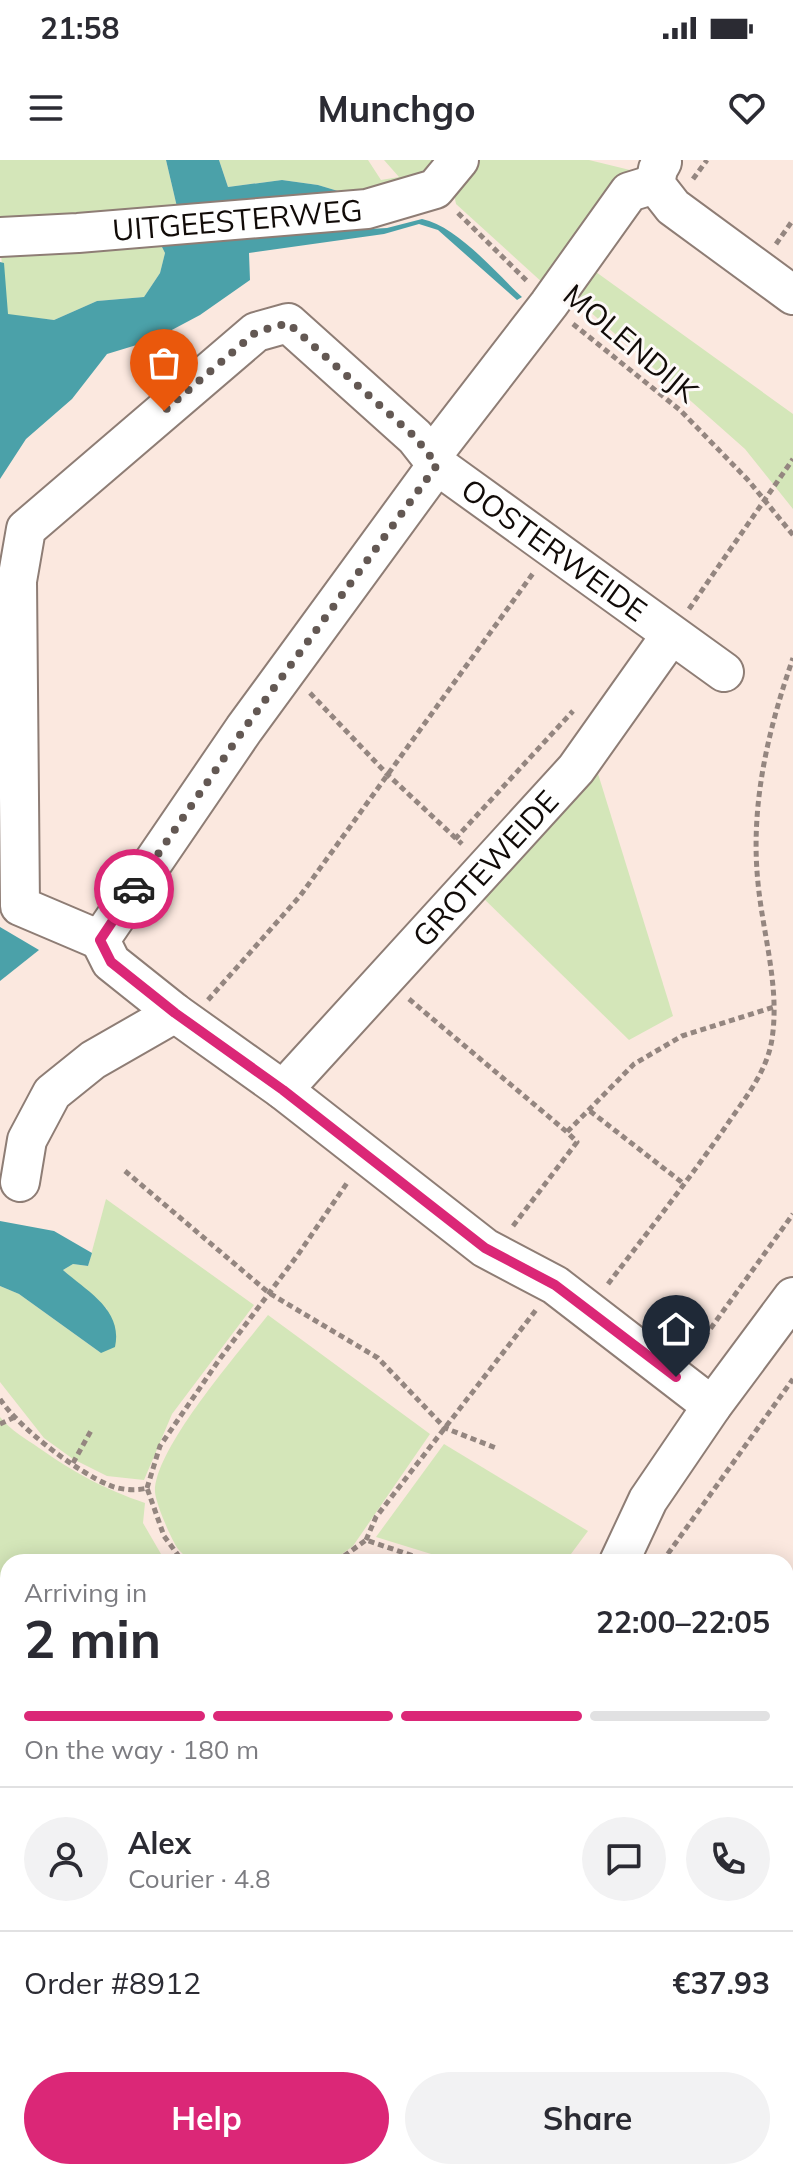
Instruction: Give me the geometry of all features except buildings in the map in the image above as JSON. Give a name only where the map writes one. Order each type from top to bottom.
[{"type":"street","points":[[435,189],[459,160]]},
{"type":"street","points":[[712,1406],[555,1285],[493,1253],[283,1090],[182,1018],[111,962],[100,940],[20,906],[17,581],[26,529],[256,332],[288,323],[415,437],[434,461],[629,192],[659,172],[673,207],[793,295]]},
{"type":"street","name":"UITGEESTERWEG","points":[[0,237],[367,209],[435,189]]},
{"type":"street","name":"OOSTERWEIDE","points":[[100,940],[434,461],[724,672]]},
{"type":"street","name":"GROTEWEIDE","points":[[283,1090],[576,769],[671,635]]},
{"type":"street","points":[[20,1182],[27,1140],[52,1093],[93,1060],[182,1018]]},
{"type":"street","points":[[623,1554],[648,1500],[712,1406],[793,1297]]},
{"type":"path","name":"MOLENDIJK","points":[[435,189],[549,304],[680,410],[793,535]]},
{"type":"path","points":[[671,635],[793,459]]},
{"type":"path","points":[[182,1018],[300,896],[552,547]]},
{"type":"path","points":[[588,1310],[685,1184],[757,1080],[772,1041],[773,985],[757,881],[755,827],[767,740],[793,658]]},
{"type":"path","points":[[287,670],[387,774],[455,839],[488,864]]},
{"type":"path","points":[[455,839],[580,703],[607,725]]},
{"type":"path","points":[[384,979],[577,1142],[493,1253]]},
{"type":"path","points":[[567,1132],[634,1064],[682,1036],[774,1007]]},
{"type":"path","points":[[590,1111],[685,1184]]},
{"type":"path","points":[[177,1554],[164,1536],[147,1488],[160,1446],[366,1155]]},
{"type":"path","points":[[125,1171],[269,1293],[378,1358],[445,1428],[496,1448]]},
{"type":"path","points":[[676,1377],[793,1214]]},
{"type":"path","points":[[347,1554],[366,1540],[376,1517],[555,1285]]},
{"type":"path","points":[[668,1554],[793,1379]]},
{"type":"path","points":[[0,1399],[45,1444],[73,1463],[111,1486],[139,1490],[147,1488]]},
{"type":"path","points":[[0,1424],[15,1417]]},
{"type":"path","points":[[73,1463],[92,1429]]},
{"type":"path","points":[[366,1540],[407,1554]]},
{"type":"green space","points":[[0,160],[166,160],[177,207],[0,222]]},
{"type":"green space","points":[[219,160],[368,160],[381,180],[399,177],[384,160],[449,160],[437,172],[348,194],[318,185],[282,180],[228,187]]},
{"type":"green space","points":[[469,160],[589,160],[634,171],[544,284],[456,204],[453,189]]},
{"type":"green space","points":[[159,241],[165,253],[160,273],[144,297],[97,301],[54,320],[7,315],[0,245],[15,245],[12,256]]},
{"type":"green space","points":[[589,267],[793,414],[793,509],[745,449],[570,294]]},
{"type":"green space","points":[[595,764],[673,1016],[629,1040],[477,892]]},
{"type":"green space","points":[[106,1199],[254,1305],[172,1414],[144,1480],[107,1476],[73,1459],[44,1438],[0,1382],[0,1286],[19,1294],[101,1353],[107,1309],[63,1270],[73,1264],[88,1266]]},
{"type":"green space","points":[[268,1315],[430,1434],[353,1546],[342,1554],[183,1554],[161,1513],[155,1492],[158,1474],[183,1427]]},
{"type":"green space","points":[[0,1417],[18,1434],[78,1473],[145,1503],[143,1523],[161,1554],[0,1554]]},
{"type":"green space","points":[[444,1444],[588,1531],[571,1554],[431,1554],[376,1537]]},
{"type":"water","points":[[166,160],[219,160],[228,187],[282,180],[318,185],[348,194],[177,207]]},
{"type":"water","points":[[422,219],[435,223],[462,240],[522,297],[517,300],[438,230],[419,224],[384,234],[249,253],[250,280],[200,315],[153,340],[107,354],[72,399],[26,439],[0,479],[0,262],[4,263],[8,314],[54,320],[97,301],[144,297],[160,273],[165,253],[159,241],[387,228]]},
{"type":"water","points":[[0,927],[39,950],[0,981]]},
{"type":"water","points":[[0,1221],[54,1231],[92,1253],[88,1266],[73,1264],[63,1270],[93,1294],[109,1312],[114,1322],[115,1347],[101,1353],[19,1294],[0,1286]]},
{"type":"way so far","points":[[134,889],[244,729],[437,465],[415,437],[288,323],[256,332],[164,411]]},
{"type":"route","points":[[134,889],[100,940],[111,962],[175,1013],[283,1090],[485,1248],[555,1285],[676,1377]]}]
